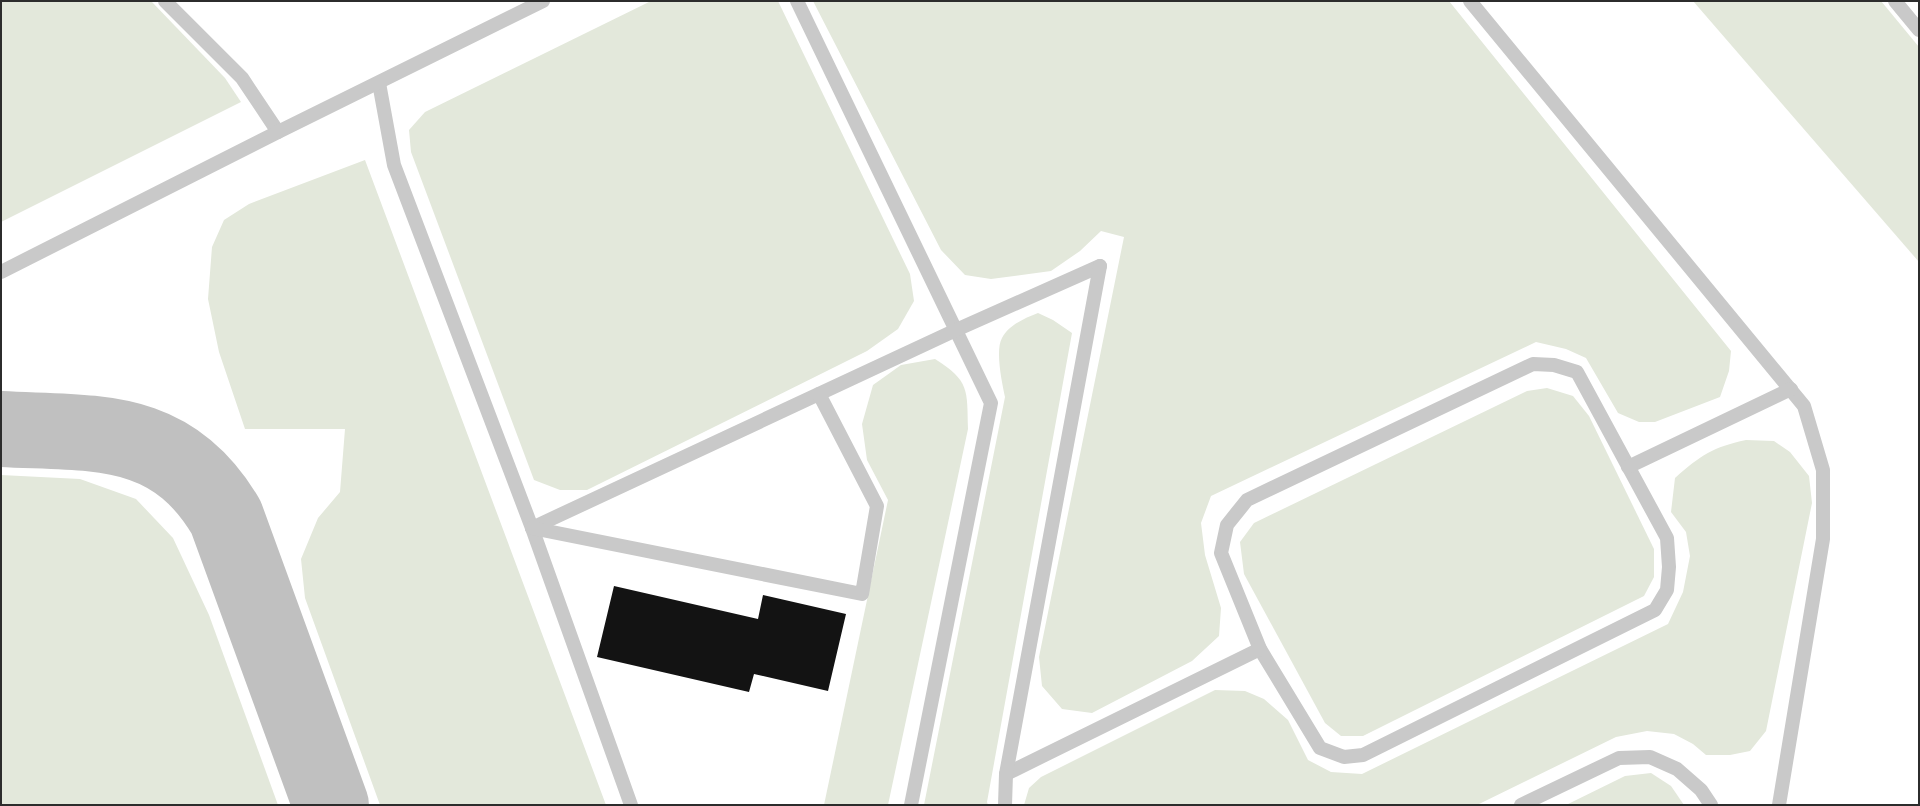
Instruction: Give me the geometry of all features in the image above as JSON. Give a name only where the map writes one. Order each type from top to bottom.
[{"type":"lane","points":[[165,1],[242,78],[278,132]]},
{"type":"lane","points":[[1,272],[278,132],[543,1]]},
{"type":"lane","points":[[797,1],[990,403],[911,805]]},
{"type":"lane","points":[[1470,1],[1804,406],[1823,470],[1823,539],[1779,805]]},
{"type":"lane","points":[[1895,1],[1919,30]]},
{"type":"lane","points":[[379,83],[394,164],[532,528],[631,805]]},
{"type":"lane","points":[[532,528],[956,330],[1100,266],[1006,774],[1005,805]]},
{"type":"lane","points":[[1533,364],[1554,365],[1577,372],[1628,467],[1667,538],[1669,567],[1667,590],[1655,610],[1362,755],[1344,757],[1320,748],[1260,649],[1221,553],[1227,525],[1247,500],[1533,364]]},
{"type":"lane","points":[[1628,467],[1791,389]]},
{"type":"lane","points":[[532,528],[862,594],[877,506],[819,394]]},
{"type":"lane","points":[[1006,774],[1260,649]]},
{"type":"lane","points":[[1521,805],[1619,758],[1650,757],[1677,769],[1701,790],[1711,805]]},
{"type":"shaded area","points":[[1,1],[151,1],[225,78],[241,102],[1,222]]},
{"type":"shaded area","points":[[651,1],[778,1],[910,274],[914,301],[898,329],[867,351],[587,490],[560,490],[534,480],[411,152],[409,130],[425,112]]},
{"type":"shaded area","points":[[813,1],[1449,1],[1731,351],[1729,371],[1720,397],[1655,422],[1639,422],[1618,413],[1586,358],[1566,349],[1536,342],[1211,496],[1201,523],[1205,555],[1221,608],[1219,636],[1192,661],[1092,713],[1062,709],[1042,686],[1039,657],[1124,237],[1101,231],[1080,251],[1051,271],[991,279],[965,275],[941,250]]},
{"type":"shaded area","points":[[1693,1],[1881,1],[1919,47],[1919,262]]},
{"type":"shaded area","points":[[365,160],[606,805],[380,805],[305,598],[301,559],[318,518],[340,492],[345,429],[245,429],[219,352],[208,299],[212,247],[224,220],[249,204]]},
{"type":"shaded area","points":[[1038,313],[1053,320],[1072,333],[987,802],[988,805],[924,805],[1005,397],[999,358],[1000,343],[1005,333],[1009,329]]},
{"type":"shaded area","points":[[935,359],[955,374],[961,381],[966,396],[968,429],[888,805],[824,805],[888,500],[867,460],[862,424],[873,385],[901,365]]},
{"type":"shaded area","points":[[1547,388],[1573,396],[1589,416],[1654,549],[1654,577],[1644,596],[1363,736],[1341,736],[1325,723],[1244,574],[1240,542],[1254,523],[1527,391]]},
{"type":"shaded area","points":[[1746,440],[1774,441],[1790,452],[1809,476],[1812,503],[1766,731],[1750,751],[1730,755],[1706,755],[1693,744],[1674,734],[1647,731],[1616,737],[1477,805],[1024,805],[1029,788],[1041,777],[1215,690],[1245,691],[1264,699],[1288,720],[1308,760],[1331,772],[1362,774],[1668,624],[1683,592],[1690,556],[1686,532],[1671,512],[1675,478],[1692,463],[1708,453]]},
{"type":"shaded area","points":[[1,475],[80,479],[136,499],[173,538],[209,615],[278,805],[1,805]]},
{"type":"shaded area","points":[[1651,773],[1671,786],[1684,805],[1566,805],[1625,776]]},
{"type":"building","points":[[614,586],[758,619],[763,595],[846,614],[828,691],[754,674],[749,692],[597,657]]},
{"type":"taxiway","points":[[1,429],[68,432],[128,440],[156,450],[181,465],[204,487],[226,517],[331,805]]}]
